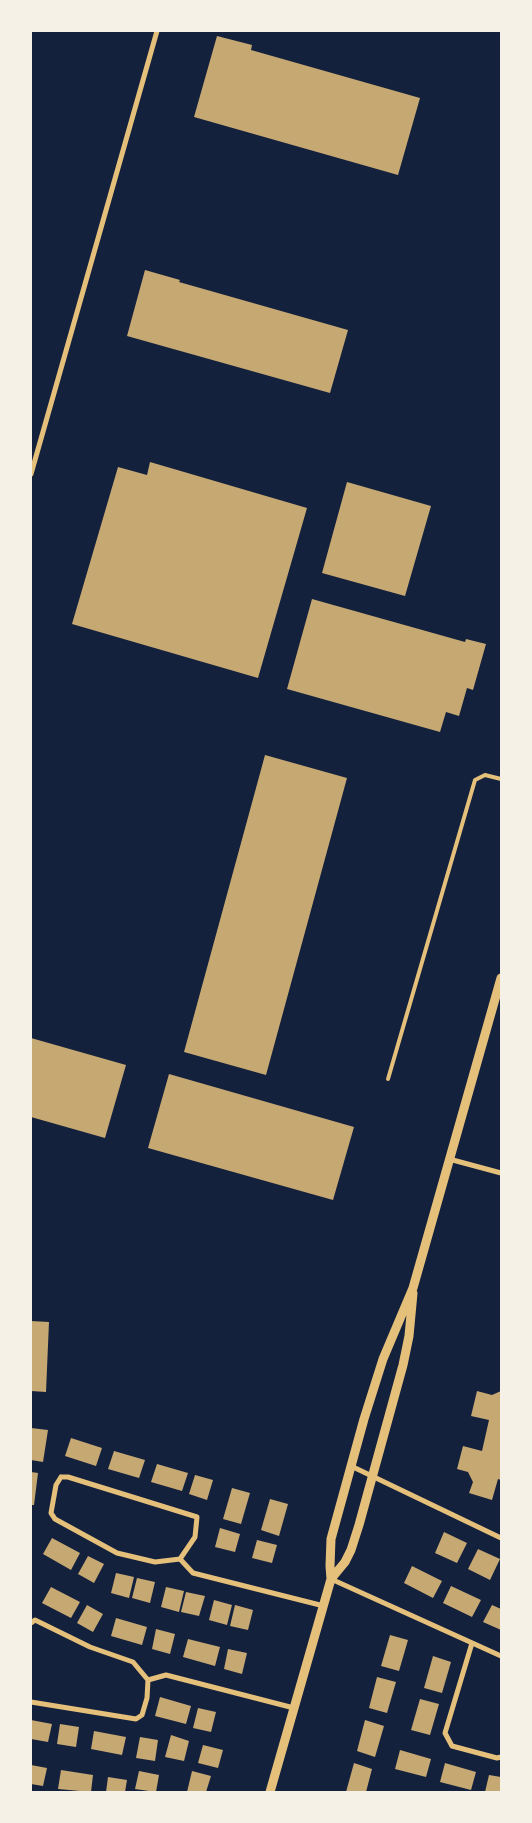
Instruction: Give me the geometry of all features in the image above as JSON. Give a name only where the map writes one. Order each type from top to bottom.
[{"type":"street","points":[[31,474],[157,31]]},
{"type":"street","points":[[332,1579],[330,1566],[331,1539],[351,1466],[382,1359],[413,1288],[501,978]]},
{"type":"street","points":[[449,1159],[501,1173]]},
{"type":"street","points":[[270,1792],[332,1579],[345,1562],[351,1550],[373,1476],[403,1365],[412,1312],[413,1288]]},
{"type":"street","points":[[351,1466],[501,1538]]},
{"type":"street","points":[[60,1477],[68,1477],[197,1517],[195,1537],[180,1559],[155,1562],[118,1553],[55,1519],[52,1513],[56,1485],[60,1477]]},
{"type":"street","points":[[180,1559],[193,1573],[324,1606]]},
{"type":"street","points":[[332,1579],[501,1656]]},
{"type":"street","points":[[31,1623],[35,1620],[90,1647],[133,1662],[148,1680],[147,1698],[142,1716],[136,1719],[31,1702]]},
{"type":"street","points":[[472,1643],[445,1733],[452,1746],[497,1758],[501,1757]]},
{"type":"street","points":[[148,1680],[166,1675],[294,1708]]},
{"type":"lane","points":[[388,1079],[475,780],[485,775],[501,779]]},
{"type":"building","points":[[217,36],[252,45],[251,50],[420,98],[398,175],[194,117]]},
{"type":"building","points":[[145,270],[180,280],[179,282],[348,330],[330,393],[127,336]]},
{"type":"building","points":[[150,462],[307,508],[258,678],[72,624],[118,467],[147,475]]},
{"type":"building","points":[[347,482],[431,506],[405,596],[322,573]]},
{"type":"building","points":[[312,599],[465,642],[466,639],[486,644],[473,690],[467,688],[459,716],[446,712],[440,732],[287,689]]},
{"type":"building","points":[[265,755],[347,778],[266,1075],[184,1052]]},
{"type":"building","points":[[31,1038],[126,1065],[105,1138],[31,1117]]},
{"type":"building","points":[[169,1074],[354,1127],[333,1200],[148,1148]]},
{"type":"building","points":[[31,1321],[49,1322],[46,1392],[31,1391]]},
{"type":"building","points":[[477,1391],[492,1395],[501,1391],[501,1480],[498,1479],[492,1500],[469,1493],[473,1482],[468,1472],[457,1469],[463,1446],[482,1451],[489,1420],[471,1416]]},
{"type":"building","points":[[31,1428],[48,1430],[43,1462],[31,1460]]},
{"type":"building","points":[[71,1438],[102,1448],[96,1466],[65,1456]]},
{"type":"building","points":[[114,1451],[145,1460],[139,1478],[108,1469]]},
{"type":"building","points":[[157,1464],[188,1473],[182,1491],[151,1482]]},
{"type":"building","points":[[31,1472],[38,1473],[34,1505],[31,1505]]},
{"type":"building","points":[[195,1475],[213,1480],[207,1500],[189,1494]]},
{"type":"building","points":[[232,1488],[250,1493],[241,1524],[223,1519]]},
{"type":"building","points":[[270,1499],[288,1504],[279,1536],[261,1530]]},
{"type":"building","points":[[220,1528],[240,1534],[235,1552],[215,1547]]},
{"type":"building","points":[[444,1532],[467,1543],[457,1563],[435,1553]]},
{"type":"building","points":[[52,1538],[80,1553],[71,1570],[43,1554]]},
{"type":"building","points":[[257,1540],[277,1545],[272,1563],[252,1558]]},
{"type":"building","points":[[478,1549],[500,1559],[490,1580],[468,1569]]},
{"type":"building","points":[[88,1556],[104,1564],[94,1583],[78,1574]]},
{"type":"building","points":[[412,1566],[442,1581],[433,1598],[404,1583]]},
{"type":"building","points":[[116,1573],[134,1577],[129,1598],[111,1593]]},
{"type":"building","points":[[137,1578],[155,1582],[150,1603],[132,1598]]},
{"type":"building","points":[[451,1586],[481,1600],[472,1617],[443,1603]]},
{"type":"building","points":[[51,1587],[80,1602],[71,1618],[42,1603]]},
{"type":"building","points":[[166,1587],[184,1591],[179,1612],[161,1607]]},
{"type":"building","points":[[186,1592],[205,1596],[199,1616],[181,1612]]},
{"type":"building","points":[[214,1600],[232,1605],[227,1625],[209,1620]]},
{"type":"building","points":[[87,1605],[103,1614],[93,1632],[77,1623]]},
{"type":"building","points":[[235,1605],[253,1610],[248,1630],[230,1626]]},
{"type":"building","points":[[492,1605],[501,1609],[501,1630],[483,1622]]},
{"type":"building","points":[[116,1618],[147,1627],[142,1645],[111,1636]]},
{"type":"building","points":[[156,1629],[175,1634],[170,1654],[152,1649]]},
{"type":"building","points":[[390,1635],[408,1640],[399,1671],[381,1666]]},
{"type":"building","points":[[188,1639],[220,1647],[215,1666],[183,1657]]},
{"type":"building","points":[[228,1649],[247,1653],[242,1674],[224,1669]]},
{"type":"building","points":[[433,1656],[451,1662],[442,1693],[424,1688]]},
{"type":"building","points":[[377,1677],[396,1682],[387,1713],[369,1708]]},
{"type":"building","points":[[160,1697],[191,1706],[186,1724],[155,1716]]},
{"type":"building","points":[[420,1699],[439,1704],[430,1735],[411,1730]]},
{"type":"building","points":[[198,1708],[216,1712],[211,1732],[193,1728]]},
{"type":"building","points":[[31,1720],[52,1724],[48,1742],[31,1739]]},
{"type":"building","points":[[365,1720],[384,1726],[375,1757],[357,1751]]},
{"type":"building","points":[[60,1724],[79,1727],[76,1747],[57,1744]]},
{"type":"building","points":[[94,1731],[126,1737],[122,1755],[91,1749]]},
{"type":"building","points":[[171,1735],[189,1741],[184,1761],[165,1757]]},
{"type":"building","points":[[140,1737],[158,1740],[155,1761],[136,1758]]},
{"type":"building","points":[[203,1745],[223,1750],[218,1768],[198,1763]]},
{"type":"building","points":[[400,1750],[431,1759],[426,1777],[395,1769]]},
{"type":"building","points":[[354,1763],[372,1769],[366,1792],[346,1792]]},
{"type":"building","points":[[445,1763],[476,1772],[471,1790],[440,1782]]},
{"type":"building","points":[[31,1765],[47,1768],[43,1786],[31,1784]]},
{"type":"building","points":[[61,1770],[93,1775],[91,1792],[58,1789]]},
{"type":"building","points":[[139,1771],[159,1775],[156,1792],[135,1789]]},
{"type":"building","points":[[192,1771],[211,1776],[206,1792],[187,1792]]},
{"type":"building","points":[[489,1775],[501,1777],[501,1792],[485,1792]]},
{"type":"building","points":[[108,1777],[127,1780],[125,1792],[106,1792]]}]
